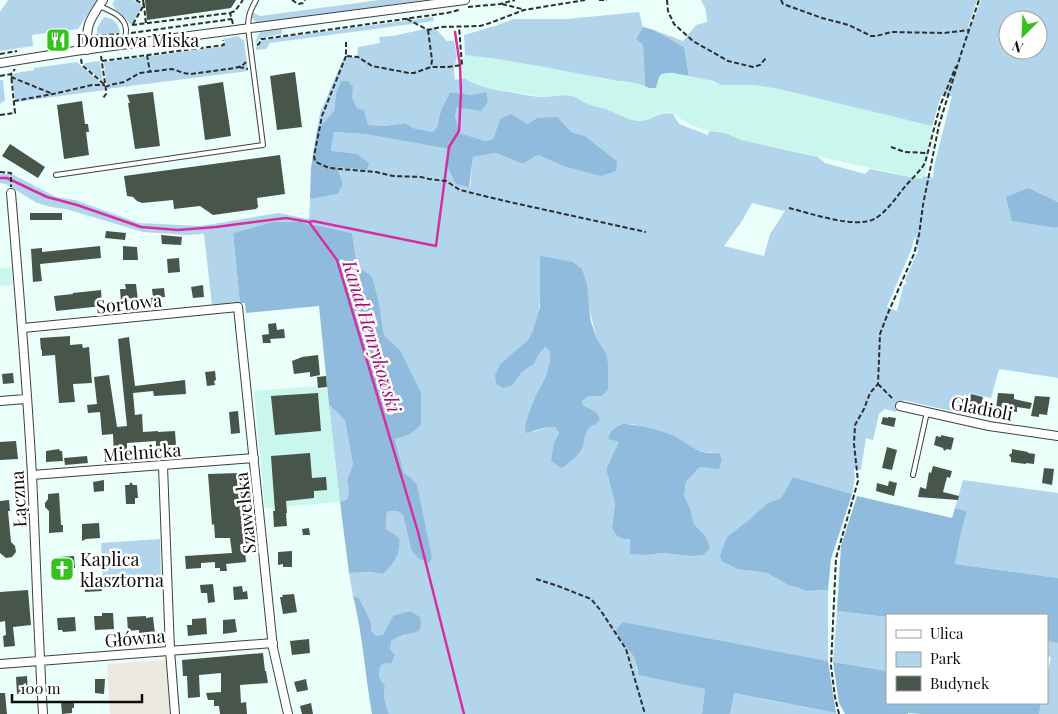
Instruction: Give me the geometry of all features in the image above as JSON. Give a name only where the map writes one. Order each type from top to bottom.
[{"type":"street","points":[[88,54],[87,37],[89,23],[101,3]]},
{"type":"street","points":[[0,63],[88,54],[125,45],[248,28],[463,5]]},
{"type":"street","name":"Łączna","points":[[11,189],[23,328],[43,714]]},
{"type":"street","name":"Sortowa","points":[[23,328],[238,307]]},
{"type":"street","name":"Szawelska","points":[[238,307],[272,643],[288,714]]},
{"type":"street","points":[[0,401],[26,399]]},
{"type":"street","name":"Gladioli","points":[[900,406],[989,426],[1058,436]]},
{"type":"street","name":"Mielnicka","points":[[32,476],[254,458]]},
{"type":"street","points":[[163,466],[170,650],[175,714]]},
{"type":"street","name":"Główna","points":[[0,664],[272,643]]},
{"type":"lane","points":[[56,175],[263,145],[248,28],[250,10],[256,0]]},
{"type":"lane","points":[[101,3],[124,22],[126,27],[125,45]]},
{"type":"lane","points":[[913,475],[927,412]]},
{"type":"path","points":[[136,0],[144,6]]},
{"type":"path","points":[[143,0],[146,24]]},
{"type":"path","points":[[132,26],[235,12],[243,0]]},
{"type":"path","points":[[292,0],[298,4],[303,3],[305,0]]},
{"type":"path","points":[[492,0],[493,4]]},
{"type":"path","points":[[500,4],[514,0]]},
{"type":"path","points":[[406,19],[428,30],[440,27],[480,26],[524,10],[585,0]]},
{"type":"path","points":[[599,0],[608,0]]},
{"type":"path","points":[[666,0],[668,11],[674,24],[693,41],[728,61],[753,67],[760,65],[766,58]]},
{"type":"path","points":[[781,0],[783,4],[849,26],[871,36],[892,32],[944,33],[969,30]]},
{"type":"path","points":[[789,208],[846,222],[866,222],[875,219],[883,213],[925,163],[940,106],[979,0]]},
{"type":"path","points":[[254,45],[259,44],[263,38],[447,13],[463,5],[500,4],[524,10]]},
{"type":"path","points":[[133,33],[132,26],[144,6]]},
{"type":"path","points":[[230,13],[233,26]]},
{"type":"path","points":[[204,16],[205,22]]},
{"type":"path","points":[[87,37],[126,34],[232,18]]},
{"type":"path","points":[[187,19],[187,25]]},
{"type":"path","points":[[168,21],[169,28]]},
{"type":"path","points":[[150,24],[152,30]]},
{"type":"path","points":[[346,56],[358,57],[372,66],[408,73],[414,73],[431,67],[462,65],[459,27]]},
{"type":"path","points":[[428,30],[432,60],[431,67]]},
{"type":"path","points":[[102,61],[224,44],[223,38]]},
{"type":"path","points":[[346,42],[346,56],[322,116],[314,156],[315,161],[318,163],[328,168],[376,172],[393,176],[421,177],[429,180],[446,180],[460,190],[646,232]]},
{"type":"path","points":[[76,60],[88,54]]},
{"type":"path","points":[[839,714],[835,697],[832,666],[836,558],[858,481],[854,444],[855,426],[870,393],[878,384],[880,334],[914,254],[939,125],[960,54]]},
{"type":"path","points":[[147,55],[150,72]]},
{"type":"path","points":[[95,57],[101,56],[102,61],[106,94],[103,98]]},
{"type":"path","points":[[81,59],[82,65],[105,86]]},
{"type":"path","points":[[14,101],[92,85],[105,86],[124,82],[140,73],[175,69],[185,74],[190,74],[239,67],[249,70],[248,59],[239,67]]},
{"type":"path","points":[[0,115],[15,113],[11,76],[16,68]]},
{"type":"path","points":[[0,76],[11,76],[53,94]]},
{"type":"path","points":[[890,147],[905,152],[928,153]]},
{"type":"path","points":[[0,172],[11,173],[11,189]]},
{"type":"path","points":[[878,384],[900,406]]},
{"type":"path","points":[[536,579],[590,599],[600,610],[626,649],[645,714]]},
{"type":"shaded area","points":[[643,27],[654,30],[684,47],[689,76],[666,73],[660,76],[656,88],[645,86],[643,45],[636,39]]},
{"type":"shaded area","points":[[465,55],[575,72],[608,80],[639,84],[649,88],[656,88],[660,77],[663,74],[670,73],[704,79],[720,85],[754,85],[779,89],[932,126],[925,176],[920,179],[741,140],[725,133],[709,131],[691,125],[666,112],[647,120],[638,121],[627,119],[595,107],[570,95],[544,97],[487,88],[464,78],[462,60]]},
{"type":"shaded area","points":[[341,81],[348,81],[353,87],[352,97],[357,108],[364,110],[368,125],[385,126],[405,123],[413,128],[433,132],[437,127],[441,110],[450,92],[471,95],[486,92],[488,102],[481,111],[457,107],[455,115],[459,133],[486,141],[493,139],[500,119],[511,114],[527,124],[537,118],[557,117],[571,132],[585,136],[617,161],[616,171],[601,176],[563,166],[538,155],[523,164],[496,153],[473,157],[469,187],[456,184],[447,165],[449,149],[364,134],[334,132],[331,151],[357,154],[369,163],[367,170],[337,167],[343,184],[338,194],[310,199],[311,168],[317,130],[334,111],[336,94]]},
{"type":"shaded area","points":[[1029,188],[1058,202],[1058,227],[1012,221],[1006,197]]},
{"type":"shaded area","points":[[272,222],[302,222],[352,233],[357,265],[372,277],[379,303],[384,335],[400,350],[421,393],[421,425],[415,431],[395,439],[404,473],[417,485],[432,558],[429,563],[418,558],[411,549],[403,515],[397,511],[388,511],[386,515],[386,529],[399,538],[398,554],[393,562],[383,574],[369,572],[349,573],[340,502],[347,499],[349,492],[347,480],[353,464],[345,421],[329,405],[319,306],[246,313],[245,303],[240,303],[233,233]]},
{"type":"shaded area","points":[[540,256],[573,262],[582,269],[587,284],[591,322],[597,339],[606,353],[608,364],[608,389],[602,396],[589,396],[582,401],[583,405],[596,412],[600,419],[588,429],[579,453],[562,468],[551,461],[554,443],[559,433],[555,427],[547,427],[526,433],[525,426],[536,395],[546,376],[550,361],[550,351],[545,347],[534,364],[522,372],[513,385],[503,388],[496,384],[495,375],[501,363],[527,341],[533,331],[540,307]]},
{"type":"shaded area","points":[[12,267],[13,285],[0,286],[0,268]]},
{"type":"shaded area","points":[[316,386],[317,389],[327,389],[340,502],[265,508],[254,391]]},
{"type":"shaded area","points":[[623,424],[658,430],[676,437],[699,451],[719,453],[722,460],[719,469],[700,467],[686,482],[684,496],[690,508],[694,524],[706,537],[710,548],[703,555],[630,554],[630,540],[618,537],[612,528],[615,503],[606,469],[619,442],[608,439],[615,428]]},
{"type":"shaded area","points":[[793,477],[852,494],[831,559],[828,590],[806,591],[788,585],[767,573],[737,569],[721,561],[720,556],[727,537],[768,503],[781,498]]},
{"type":"shaded area","points":[[857,496],[952,518],[955,508],[967,511],[955,564],[1058,578],[1058,643],[1048,641],[1048,614],[886,614],[886,617],[837,611],[841,546]]},
{"type":"shaded area","points":[[353,596],[359,598],[371,622],[371,630],[376,636],[383,635],[393,616],[410,611],[420,617],[421,626],[419,631],[391,641],[390,649],[395,655],[391,664],[384,663],[380,667],[379,677],[385,686],[386,707],[389,714],[372,714]]},
{"type":"shaded area","points":[[623,622],[828,661],[836,713],[734,693],[730,714],[702,714],[705,689],[639,675],[634,657],[616,633],[617,628]]},
{"type":"shaded area","points":[[166,660],[170,714],[110,714],[107,664]]},
{"type":"shaded area","points":[[833,662],[886,671],[886,704],[1041,704],[1039,714],[845,714],[839,703]]},
{"type":"green space","points":[[8,0],[97,0],[78,29],[32,35],[33,46],[0,51],[0,12]]},
{"type":"green space","points":[[115,0],[133,0],[143,6],[131,25],[112,4]]},
{"type":"green space","points":[[380,0],[425,0],[259,23],[251,17],[252,12],[260,16]]},
{"type":"green space","points":[[701,0],[977,0],[968,27],[971,27],[981,0],[1058,0],[1058,202],[1029,188],[1012,221],[1058,227],[1058,378],[999,369],[991,398],[969,393],[964,414],[903,400],[896,412],[885,409],[879,414],[873,440],[866,438],[861,470],[854,469],[855,478],[852,494],[793,477],[781,498],[768,503],[750,520],[720,556],[721,561],[737,569],[767,573],[788,585],[806,591],[828,590],[828,661],[623,622],[626,646],[634,657],[637,671],[705,689],[702,714],[389,714],[384,693],[385,686],[379,677],[380,667],[384,663],[391,664],[395,655],[390,649],[390,641],[396,637],[406,635],[393,616],[383,636],[376,636],[371,630],[371,622],[359,598],[353,596],[349,573],[369,572],[383,574],[391,533],[386,529],[387,511],[397,511],[403,515],[411,549],[410,477],[404,473],[395,438],[409,434],[421,425],[400,350],[384,335],[379,303],[357,265],[352,233],[302,222],[272,222],[233,233],[240,303],[212,305],[204,234],[187,235],[143,232],[66,209],[37,203],[6,184],[0,183],[0,174],[12,174],[56,197],[75,200],[139,223],[201,226],[278,213],[309,219],[310,199],[338,194],[343,184],[337,167],[367,169],[331,151],[334,132],[364,134],[449,149],[447,165],[470,187],[473,157],[496,153],[523,164],[538,155],[563,166],[617,161],[585,136],[537,118],[527,124],[500,119],[493,139],[487,141],[458,133],[455,114],[457,107],[486,92],[471,95],[450,92],[441,110],[437,127],[433,132],[413,128],[405,123],[385,126],[367,125],[364,110],[357,108],[352,97],[336,94],[334,111],[317,130],[320,113],[343,59],[346,57],[357,57],[358,47],[380,43],[379,37],[393,36],[434,27],[447,41],[454,41],[457,56],[454,70],[455,80],[464,78],[488,88],[530,96],[572,96],[637,121],[647,120],[667,113],[673,114],[679,124],[708,135],[709,131],[725,133],[741,140],[818,157],[825,163],[865,174],[870,169],[920,179],[925,176],[933,178],[934,166],[952,96],[941,96],[932,126],[779,89],[754,85],[720,85],[713,81],[689,76],[684,47],[654,30],[683,41],[696,25],[707,22],[706,10]],"holes":[[[752,203],[785,211],[770,234],[764,256],[724,246]],[[915,236],[918,251],[905,280],[907,285],[904,284],[897,311],[887,307]],[[540,281],[589,308],[597,339],[606,353],[602,396],[589,396],[582,401],[583,405],[596,412],[585,433],[582,448],[575,457],[554,443],[559,433],[555,427],[547,427],[533,432],[536,395],[546,376],[550,361],[550,351],[545,347],[534,364],[522,372],[513,385],[501,363],[523,345],[535,326],[539,311]],[[632,424],[674,437],[688,446],[704,452],[719,453],[719,468],[700,467],[686,482],[684,496],[690,508],[694,524],[706,537],[689,556],[663,553],[648,555],[612,528],[615,503],[606,469],[620,442],[608,439],[623,425]]]},
{"type":"green space","points":[[639,12],[643,27],[636,39],[643,45],[645,86],[519,62],[465,55],[464,35],[513,19],[567,19]]},
{"type":"green space","points":[[104,17],[115,22],[120,33],[104,35],[97,33],[97,28]]},
{"type":"green space","points":[[433,17],[434,21],[270,43],[266,49],[256,50],[256,46],[259,46],[262,40]]},
{"type":"green space","points":[[282,29],[282,34],[260,38],[255,43],[259,33]]},
{"type":"green space","points":[[238,36],[244,41],[248,71],[107,89],[104,62],[225,46],[224,39]]},
{"type":"green space","points":[[99,61],[103,82],[84,65],[85,63]]},
{"type":"green space","points":[[77,62],[104,86],[105,90],[16,102],[11,75],[34,70],[34,68]]},
{"type":"green space","points":[[0,80],[3,80],[5,100],[0,104]]},
{"type":"green space","points":[[329,405],[345,421],[353,464],[347,480],[349,492],[347,499],[340,502]]},
{"type":"green space","points":[[963,480],[1058,493],[1058,578],[955,564],[967,511],[955,508]]},
{"type":"green space","points":[[160,539],[161,577],[103,582],[101,543]]},
{"type":"green space","points":[[837,611],[886,617],[886,671],[833,662]]},
{"type":"green space","points":[[1048,641],[1058,643],[1058,714],[1039,714],[1041,704],[1048,704],[1048,671],[1051,657],[1048,656]]},
{"type":"green space","points":[[733,693],[836,713],[836,714],[730,714]]},
{"type":"building","points":[[145,0],[236,0],[231,8],[147,20]]},
{"type":"building","points":[[295,72],[302,127],[277,130],[270,76]]},
{"type":"building","points":[[223,82],[231,136],[205,140],[198,86]]},
{"type":"building","points":[[153,92],[160,146],[135,149],[128,103],[130,103],[127,95]]},
{"type":"building","points":[[82,101],[85,124],[88,124],[89,132],[86,132],[89,155],[64,159],[57,105]]},
{"type":"building","points":[[10,144],[45,167],[38,178],[2,156]]},
{"type":"building","points":[[280,155],[285,194],[257,198],[258,207],[256,209],[213,215],[200,206],[174,209],[173,200],[142,203],[133,197],[127,196],[124,176]]},
{"type":"building","points":[[30,213],[62,213],[62,220],[30,220]]},
{"type":"building","points":[[106,231],[126,233],[125,240],[105,238]]},
{"type":"building","points":[[161,235],[182,237],[181,245],[162,244]]},
{"type":"building","points":[[100,246],[101,258],[40,264],[42,281],[33,282],[31,249],[42,248],[42,252]]},
{"type":"building","points":[[123,246],[137,247],[138,260],[123,260]]},
{"type":"building","points":[[179,258],[180,272],[168,273],[167,259]]},
{"type":"building","points":[[125,284],[136,284],[138,301],[121,302],[120,289],[126,289]]},
{"type":"building","points":[[203,285],[204,297],[193,298],[191,287]]},
{"type":"building","points":[[164,288],[165,297],[153,298],[152,289]]},
{"type":"building","points":[[101,290],[102,306],[56,311],[54,296]]},
{"type":"building","points":[[276,323],[277,330],[284,329],[285,338],[270,339],[271,343],[263,343],[262,335],[269,334],[268,324]]},
{"type":"building","points":[[70,336],[70,345],[82,344],[83,348],[89,347],[92,383],[73,384],[75,402],[59,403],[55,355],[42,356],[40,338]]},
{"type":"building","points":[[129,337],[135,386],[185,380],[186,394],[154,396],[153,391],[133,393],[135,415],[142,414],[143,432],[175,431],[176,445],[156,446],[156,441],[127,443],[127,451],[114,454],[113,434],[102,435],[100,412],[88,413],[87,405],[97,404],[94,377],[109,375],[117,427],[127,426],[118,339]]},
{"type":"building","points":[[318,355],[320,375],[310,377],[310,372],[294,374],[292,361],[302,357]]},
{"type":"building","points":[[215,371],[215,385],[207,386],[205,372]]},
{"type":"building","points":[[13,373],[14,383],[3,384],[2,374]]},
{"type":"building","points":[[326,376],[327,387],[318,388],[317,377]]},
{"type":"building","points":[[318,393],[321,431],[275,435],[271,396]]},
{"type":"building","points":[[998,393],[1014,394],[1014,399],[1032,403],[1030,409],[1017,407],[1017,412],[996,409]]},
{"type":"building","points":[[971,394],[983,397],[981,405],[969,402]]},
{"type":"building","points":[[1035,396],[1050,397],[1047,415],[1031,416]]},
{"type":"building","points":[[238,411],[240,433],[231,434],[229,412]]},
{"type":"building","points":[[883,417],[896,418],[894,427],[881,424]]},
{"type":"building","points":[[941,435],[954,438],[951,450],[947,449],[944,451],[943,448],[934,445],[936,436],[941,437]]},
{"type":"building","points":[[16,441],[18,459],[0,460],[0,442]]},
{"type":"building","points":[[887,447],[897,450],[892,470],[882,468]]},
{"type":"building","points":[[59,449],[62,451],[63,461],[46,462],[46,451]]},
{"type":"building","points":[[1012,449],[1035,454],[1034,464],[1011,462],[1009,455],[1012,453]]},
{"type":"building","points":[[310,453],[312,478],[326,477],[327,490],[314,491],[314,498],[286,501],[287,526],[274,527],[273,511],[275,511],[271,456]]},
{"type":"building","points":[[87,456],[88,463],[65,465],[64,458]]},
{"type":"building","points":[[933,466],[952,471],[950,478],[947,477],[943,492],[959,496],[958,500],[918,497],[920,487],[926,489],[929,472],[931,473]]},
{"type":"building","points":[[1044,468],[1054,469],[1052,485],[1042,483]]},
{"type":"building","points":[[240,473],[246,562],[226,564],[227,571],[220,571],[220,568],[215,568],[215,562],[201,563],[201,568],[186,569],[185,556],[232,553],[230,538],[215,538],[214,524],[212,525],[208,474]]},
{"type":"building","points":[[104,480],[104,491],[94,492],[93,482]]},
{"type":"building","points":[[889,481],[897,483],[894,496],[876,491],[877,483],[888,486]]},
{"type":"building","points":[[131,482],[133,485],[137,485],[138,498],[135,498],[135,504],[126,504],[125,485],[129,485]]},
{"type":"building","points":[[59,493],[63,532],[49,533],[49,511],[45,507],[45,503],[48,499],[48,494]]},
{"type":"building","points":[[9,500],[10,511],[8,511],[11,542],[15,546],[16,552],[12,557],[6,558],[0,553],[0,501]]},
{"type":"building","points":[[99,523],[100,538],[82,541],[82,524]]},
{"type":"building","points":[[309,528],[310,535],[303,535],[302,529]]},
{"type":"building","points":[[292,551],[292,567],[283,567],[283,564],[278,565],[278,552]]},
{"type":"building","points":[[74,556],[75,568],[72,568],[73,573],[58,575],[55,560],[60,560],[60,557]]},
{"type":"building","points":[[90,576],[101,576],[102,591],[85,592],[84,583],[91,583]]},
{"type":"building","points":[[213,584],[215,602],[208,603],[207,593],[201,593],[200,585]]},
{"type":"building","points":[[242,586],[243,592],[247,591],[248,599],[234,600],[233,587]]},
{"type":"building","points":[[28,590],[31,625],[13,627],[15,646],[4,647],[3,636],[6,635],[5,621],[0,622],[0,592]]},
{"type":"building","points":[[294,594],[297,612],[283,614],[280,597],[283,597],[282,595]]},
{"type":"building","points":[[102,613],[113,613],[114,629],[95,630],[94,616],[102,616]]},
{"type":"building","points":[[146,616],[146,618],[153,617],[155,634],[139,635],[139,630],[128,631],[127,617]]},
{"type":"building","points":[[75,617],[76,631],[63,632],[58,630],[57,618]]},
{"type":"building","points":[[206,618],[207,634],[188,636],[187,625],[192,625],[192,619]]},
{"type":"building","points":[[235,619],[237,632],[223,634],[223,620]]},
{"type":"building","points":[[309,639],[310,653],[292,655],[290,641]]},
{"type":"building","points":[[263,653],[268,683],[240,685],[241,703],[246,702],[247,714],[220,714],[219,706],[214,706],[214,700],[208,700],[206,693],[221,692],[221,673],[199,675],[200,697],[188,698],[187,676],[183,676],[182,660]]},
{"type":"building","points":[[27,676],[28,693],[17,694],[16,677]]},
{"type":"building","points":[[95,679],[105,679],[104,694],[95,693]]},
{"type":"building","points":[[306,679],[308,690],[297,692],[294,682]]},
{"type":"building","points":[[0,693],[5,693],[7,714],[0,714]]},
{"type":"building","points":[[61,701],[74,701],[72,713],[62,714]]},
{"type":"building","points":[[311,703],[313,714],[302,714],[300,706]]},
{"type":"waterway","points":[[309,222],[313,221],[436,246],[449,147],[459,131],[460,65],[455,32]]},
{"type":"waterway","name":"Kanał Henrykowski","points":[[0,178],[7,178],[47,197],[141,227],[178,230],[286,218],[309,222],[337,260],[418,532],[464,714]]},
{"type":"place","name":"Domowa Miska","points":[[58,40]]},
{"type":"place","name":"Kaplica klasztorna","points":[[62,569]]}]
